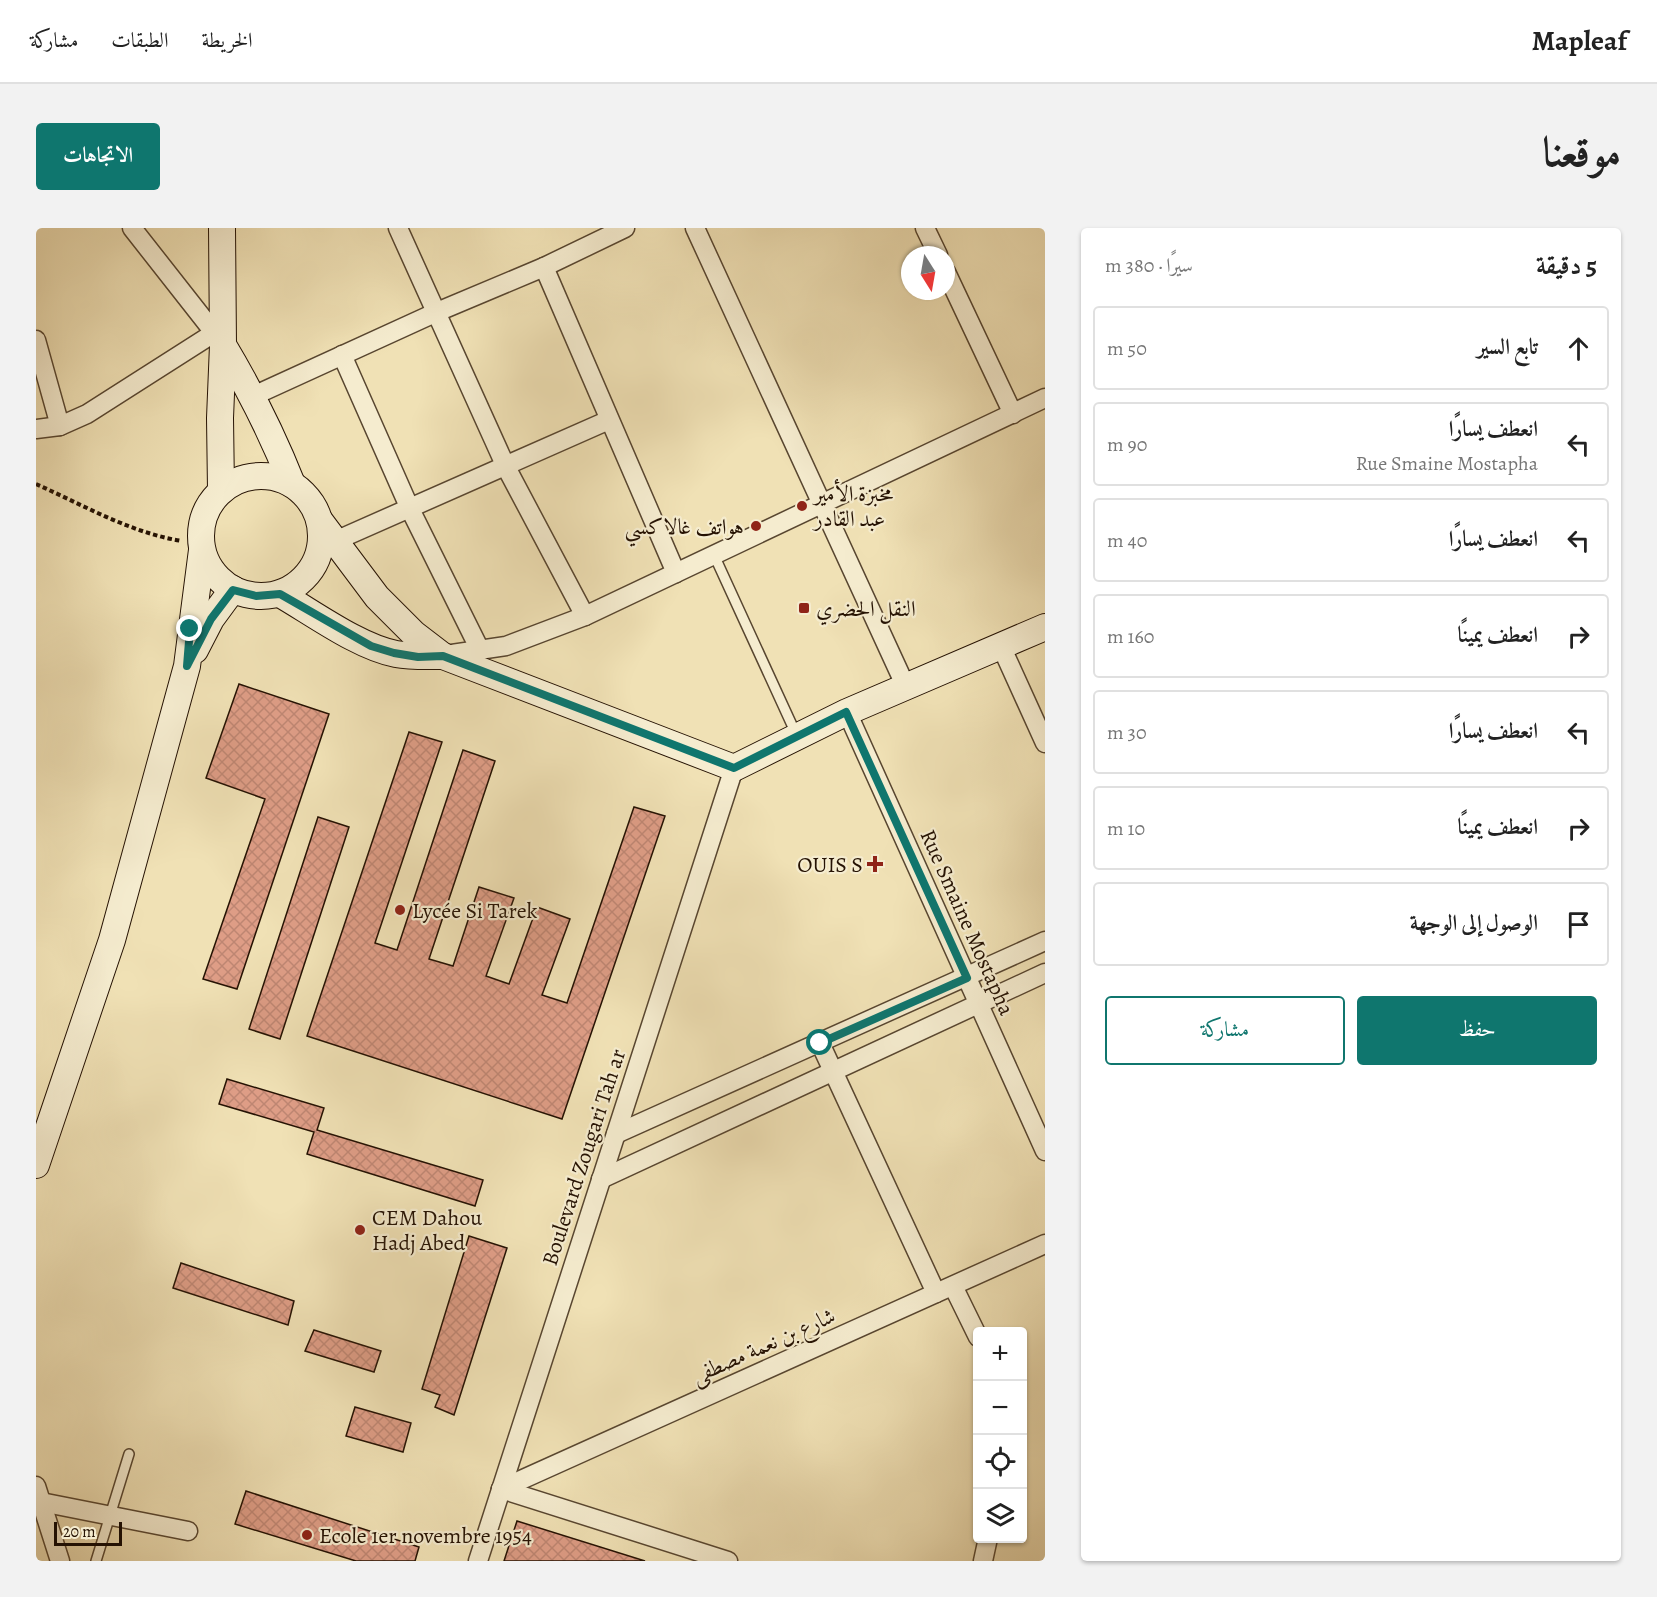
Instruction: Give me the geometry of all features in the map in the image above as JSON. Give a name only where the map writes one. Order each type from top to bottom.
[{"type":"street","points":[[132,228],[218,339],[253,396],[292,484]]},
{"type":"street","points":[[221,490],[218,339],[222,228]]},
{"type":"street","points":[[398,228],[506,466],[585,616]]},
{"type":"street","points":[[253,396],[437,312],[544,267],[625,228]]},
{"type":"street","points":[[694,228],[906,687]]},
{"type":"street","points":[[925,228],[934,246]]},
{"type":"street","points":[[544,267],[676,573]]},
{"type":"street","points":[[955,291],[1013,414]]},
{"type":"street","points":[[36,429],[60,426],[87,414],[218,339]]},
{"type":"street","points":[[37,346],[60,426]]},
{"type":"street","points":[[342,355],[410,509],[480,650]]},
{"type":"street","points":[[280,594],[371,646],[394,653],[410,656],[443,656],[506,646],[585,616],[1045,398]]},
{"type":"street","points":[[335,541],[609,420]]},
{"type":"street","points":[[36,1165],[112,940],[187,666],[204,514],[221,490],[237,480],[256,476],[274,477],[292,484],[309,500],[320,521],[377,597],[413,633],[443,656],[734,768],[846,712],[1045,627]]},
{"type":"street","points":[[201,547],[213,573],[233,590],[256,596],[280,594],[296,585],[309,572],[318,556],[322,539],[320,521]]},
{"type":"street","points":[[187,666],[211,619],[233,590]]},
{"type":"street","points":[[1001,646],[1045,743]]},
{"type":"street","name":"Rue Smaine Mostapha","points":[[846,712],[1045,1152]]},
{"type":"street","name":"Boulevard Zougari Tah ar","points":[[478,1561],[734,768]]},
{"type":"street","points":[[616,1134],[1045,941]]},
{"type":"street","points":[[602,1179],[1045,973]]},
{"type":"street","points":[[820,1043],[936,1293]]},
{"type":"street","name":"شارع بن نعمة مصطفى","points":[[501,1489],[1045,1244]]},
{"type":"street","points":[[953,1286],[973,1327]]},
{"type":"street","points":[[501,1489],[728,1561]]},
{"type":"street","points":[[39,1494],[110,1516],[188,1531]]},
{"type":"street","points":[[39,1494],[60,1561]]},
{"type":"street","points":[[983,1561],[987,1543]]},
{"type":"lane","points":[[714,555],[797,736]]},
{"type":"lane","points":[[96,1561],[129,1454]]},
{"type":"path","points":[[36,484],[129,526],[201,547]]},
{"type":"building","points":[[239,684],[329,714],[237,989],[203,979],[265,799],[206,778]]},
{"type":"building","points":[[409,732],[442,742],[375,943],[397,950],[463,750],[495,761],[429,959],[453,966],[479,887],[514,898],[486,976],[509,984],[537,907],[570,919],[542,995],[567,1003],[634,807],[665,816],[562,1119],[307,1036]]},
{"type":"building","points":[[318,817],[349,827],[280,1039],[249,1029]]},
{"type":"building","points":[[227,1079],[324,1108],[317,1130],[483,1180],[475,1206],[307,1154],[314,1132],[219,1104]]},
{"type":"building","points":[[469,1236],[507,1248],[454,1415],[435,1407],[440,1395],[422,1389]]},
{"type":"building","points":[[181,1263],[294,1301],[288,1325],[173,1288]]},
{"type":"building","points":[[314,1330],[381,1351],[374,1372],[305,1351]]},
{"type":"building","points":[[355,1407],[411,1423],[403,1452],[346,1436]]},
{"type":"building","name":"Ecole 1er novembre 1954","points":[[246,1491],[419,1547],[415,1561],[356,1561],[235,1524]]},
{"type":"building","points":[[517,1521],[645,1561],[504,1561]]},
{"type":"place","name":"مخبزة الأمير عبد القادر","points":[[802,506]]},
{"type":"place","name":"هواتف غالاكسي","points":[[756,526]]},
{"type":"place","name":"النقل الحضري","points":[[804,608]]},
{"type":"place","name":"OUIS S","points":[[875,864]]},
{"type":"place","name":"Lycée Si Tarek","points":[[400,910]]},
{"type":"place","name":"CEM Dahou Hadj Abed","points":[[360,1230]]},
{"type":"place","name":"Ecole 1er novembre 1954","points":[[307,1535]]},
{"type":"route","points":[[190,629],[187,666],[211,619],[233,590],[256,596],[280,594],[371,646],[418,657],[443,656],[734,768],[846,712],[967,978],[820,1043]]}]
